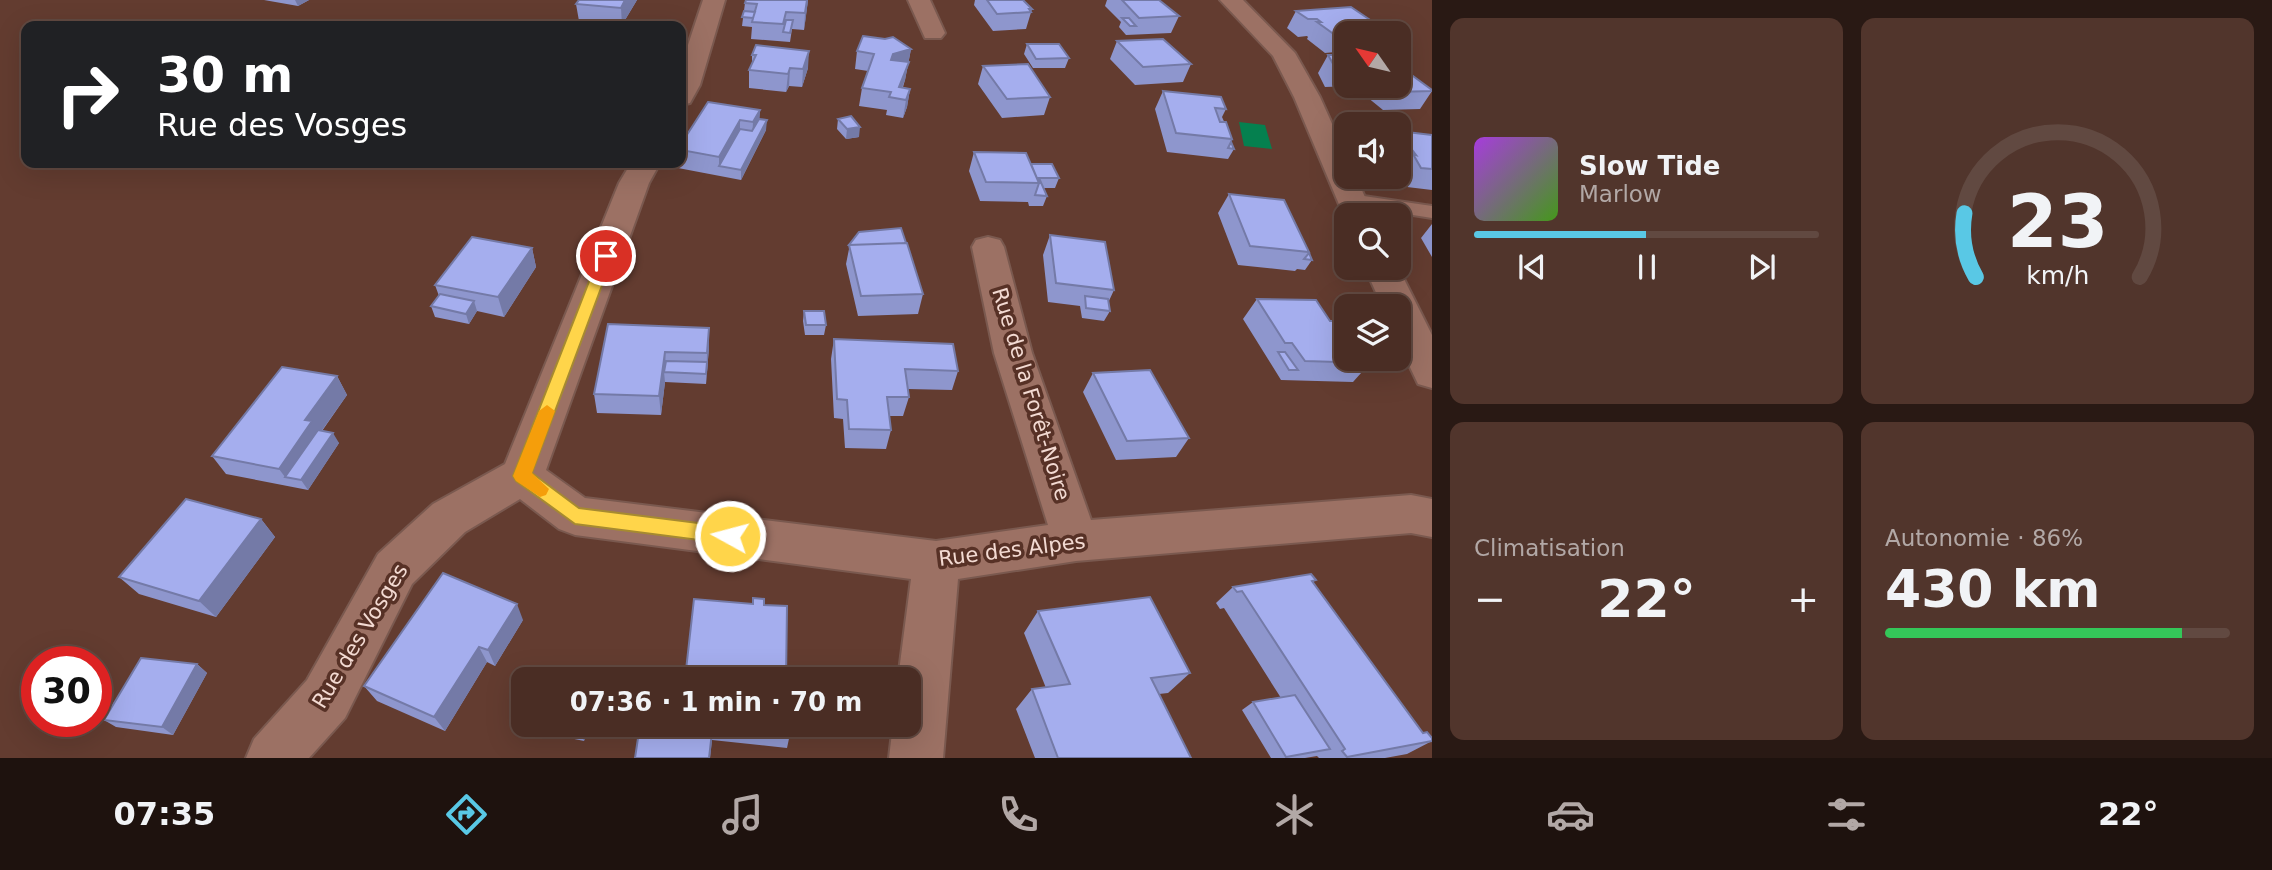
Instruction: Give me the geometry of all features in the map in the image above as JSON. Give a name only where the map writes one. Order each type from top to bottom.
[{"type":"street","points":[[686,87],[714,0]]},
{"type":"street","points":[[919,0],[933,33]]},
{"type":"street","points":[[1231,0],[1283,53],[1307,97],[1351,203]]},
{"type":"street","points":[[522,476],[634,183],[642,168]]},
{"type":"street","name":"Rue de la Forêt-Noire","points":[[988,247],[1013,353],[1076,541]]},
{"type":"street","points":[[1388,280],[1432,374]]},
{"type":"street","name":"Rue des Alpes","points":[[522,476],[575,516],[936,562],[1076,541],[1411,514],[1432,518]]},
{"type":"street","name":"Rue des Vosges","points":[[273,758],[326,699],[395,569],[449,518],[522,476]]},
{"type":"street","points":[[916,758],[936,562]]},
{"type":"lane","points":[[1411,211],[1432,212]]},
{"type":"shaded area","points":[[1239,122],[1265,125],[1272,149],[1244,146]]},
{"type":"building","points":[[579,0],[625,0],[621,8],[576,4]]},
{"type":"building","points":[[746,0],[807,0],[805,13],[786,12],[783,24],[752,22],[757,4],[745,3]]},
{"type":"building","points":[[987,0],[1023,0],[1032,9],[1029,9],[1031,12],[997,14]]},
{"type":"building","points":[[1122,0],[1159,0],[1179,16],[1139,18]]},
{"type":"building","points":[[1351,7],[1372,21],[1334,21],[1334,34],[1317,22],[1321,22],[1317,19],[1308,19],[1296,11]]},
{"type":"building","points":[[744,11],[755,12],[753,18],[742,17]]},
{"type":"building","points":[[1122,18],[1129,18],[1136,26],[1130,26]]},
{"type":"building","points":[[786,20],[793,20],[790,33],[783,32]]},
{"type":"building","points":[[863,36],[885,39],[893,37],[911,49],[893,54],[891,60],[909,62],[899,87],[910,89],[906,100],[889,97],[891,92],[862,88],[874,54],[857,51]]},
{"type":"building","points":[[1163,39],[1191,64],[1143,67],[1117,41]]},
{"type":"building","points":[[1027,44],[1059,44],[1069,58],[1036,59]]},
{"type":"building","points":[[756,45],[809,51],[803,69],[790,68],[788,74],[749,70],[756,55],[752,55]]},
{"type":"building","points":[[1328,55],[1334,55],[1334,66]]},
{"type":"building","points":[[1028,64],[1050,97],[1007,99],[983,66]]},
{"type":"building","points":[[1411,75],[1432,90],[1411,92]]},
{"type":"building","points":[[1163,91],[1221,97],[1226,109],[1215,108],[1220,122],[1226,122],[1232,139],[1176,133]]},
{"type":"building","points":[[708,102],[760,110],[753,122],[740,120],[719,157],[686,151],[686,136]]},
{"type":"building","points":[[851,116],[860,127],[847,129],[838,119]]},
{"type":"building","points":[[759,119],[767,120],[741,170],[719,166],[740,129],[752,131]]},
{"type":"building","points":[[1411,133],[1432,135],[1432,169],[1421,168],[1413,154],[1416,155],[1411,148]]},
{"type":"building","points":[[974,152],[1026,153],[1039,183],[986,182]]},
{"type":"building","points":[[1031,164],[1052,164],[1059,178],[1039,178],[1047,196],[1035,195],[1039,183]]},
{"type":"building","points":[[1229,194],[1284,200],[1309,252],[1250,246]]},
{"type":"building","points":[[901,228],[906,243],[849,245],[859,232]]},
{"type":"building","points":[[1050,235],[1105,242],[1114,290],[1056,283]]},
{"type":"building","points":[[472,237],[532,248],[498,297],[435,285]]},
{"type":"building","points":[[907,243],[923,294],[861,296],[849,245]]},
{"type":"building","points":[[440,294],[474,301],[466,314],[431,306]]},
{"type":"building","points":[[1085,296],[1108,299],[1110,311],[1086,308]]},
{"type":"building","points":[[1257,299],[1316,300],[1330,321],[1334,321],[1334,362],[1305,361],[1292,343],[1285,343]]},
{"type":"building","points":[[804,311],[824,311],[826,325],[806,325]]},
{"type":"building","points":[[608,324],[709,328],[707,353],[665,352],[659,396],[594,394]]},
{"type":"building","points":[[834,339],[953,344],[958,371],[905,369],[909,397],[887,397],[891,430],[849,429],[847,400],[837,399]]},
{"type":"building","points":[[1278,352],[1285,352],[1298,370],[1289,370]]},
{"type":"building","points":[[666,361],[707,362],[706,374],[664,372]]},
{"type":"building","points":[[282,367],[337,376],[305,420],[312,421],[279,469],[212,456]]},
{"type":"building","points":[[1150,370],[1189,438],[1127,441],[1093,373]]},
{"type":"building","points":[[318,430],[333,433],[301,480],[285,477]]},
{"type":"building","points":[[186,499],[261,519],[199,601],[119,577]]},
{"type":"building","points":[[443,573],[517,604],[488,650],[479,647],[434,717],[364,686]]},
{"type":"building","points":[[1311,574],[1316,580],[1312,581],[1423,733],[1427,732],[1432,741],[1347,757],[1342,751],[1345,749],[1242,591],[1237,592],[1233,587]]},
{"type":"building","points":[[1150,597],[1190,673],[1151,678],[1191,758],[1058,758],[1032,689],[1070,684],[1038,611]]},
{"type":"building","points":[[753,598],[764,599],[764,605],[787,606],[786,667],[686,667],[694,599],[753,604]]},
{"type":"building","points":[[141,658],[197,664],[162,727],[112,721],[112,707]]},
{"type":"building","points":[[1295,695],[1330,749],[1286,757],[1253,702]]},
{"type":"building","points":[[638,737],[711,737],[709,758],[635,758]]},
{"type":"slow traffic","points":[[540,489],[522,476],[547,411]]},
{"type":"route","points":[[606,256],[522,476],[575,516],[730,536]]}]
